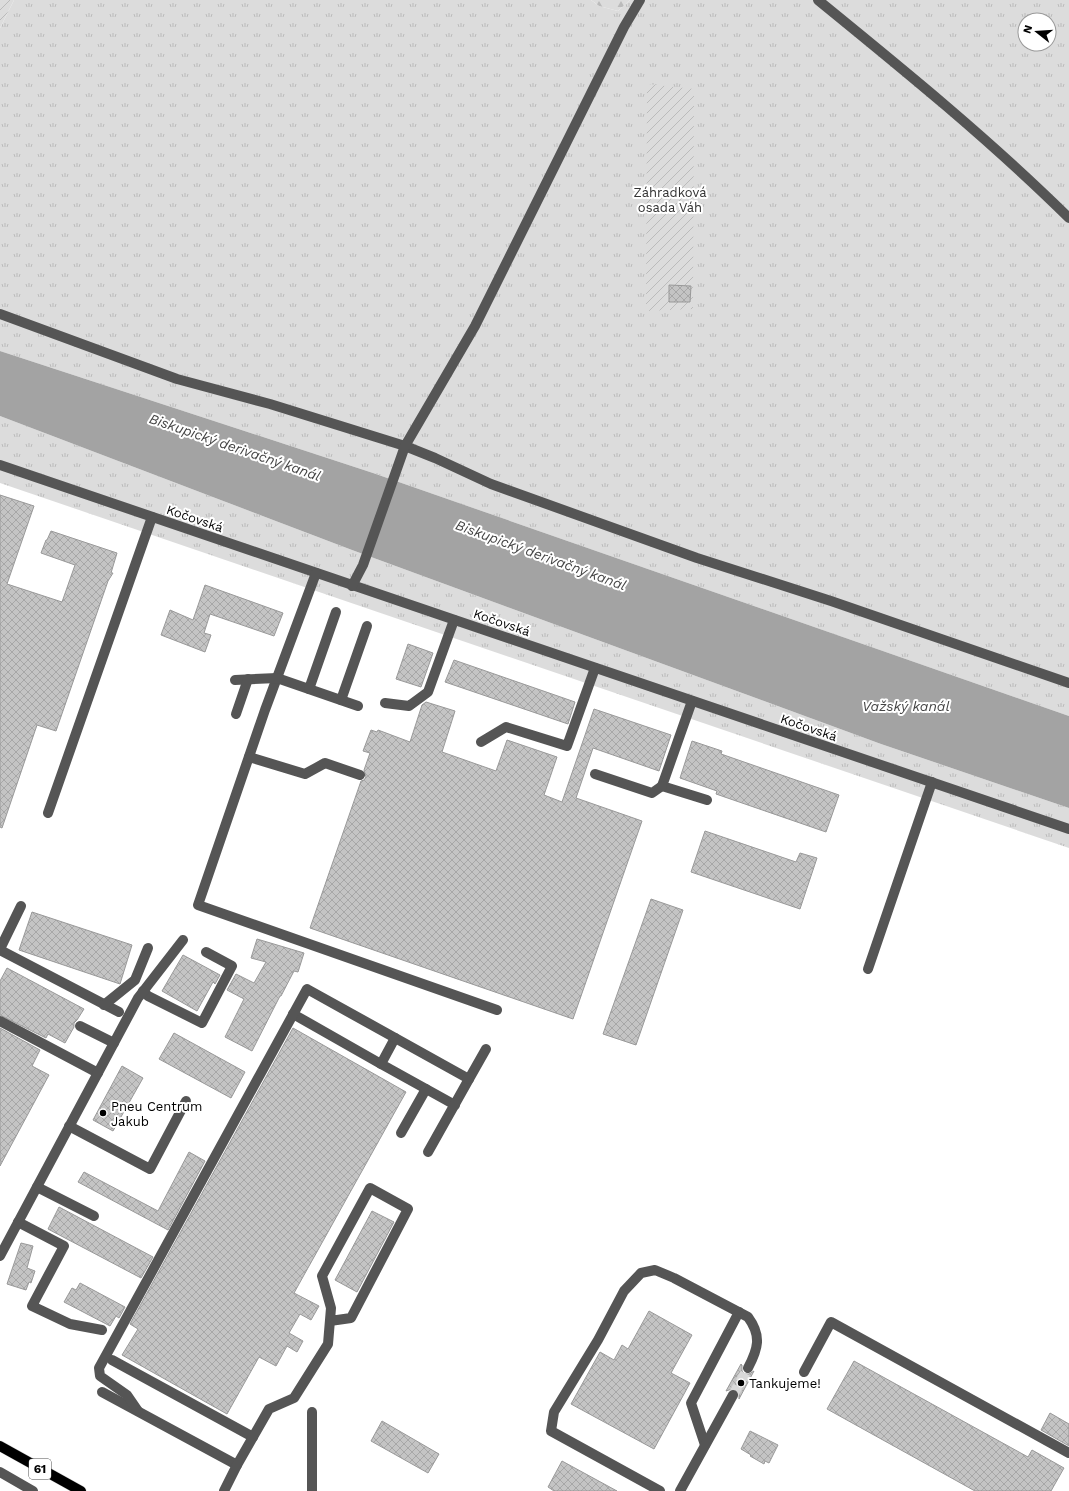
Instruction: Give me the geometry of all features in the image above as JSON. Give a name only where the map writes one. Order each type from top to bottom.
[{"type":"main road","name":"61","points":[[0,1446],[81,1491]]},
{"type":"street","points":[[352,586],[363,565],[405,446],[475,326],[624,27],[640,0]]},
{"type":"street","points":[[818,0],[919,82],[1047,196],[1069,218]]},
{"type":"street","points":[[0,314],[177,378],[270,404],[405,446],[491,484],[697,558],[831,601],[1069,683]]},
{"type":"street","name":"Kočovská","points":[[0,465],[1069,830]]},
{"type":"street","points":[[48,813],[152,517]]},
{"type":"street","points":[[316,573],[277,678],[198,905],[497,1010]]},
{"type":"street","points":[[309,689],[336,612]]},
{"type":"street","points":[[385,703],[409,706],[428,692],[454,620]]},
{"type":"street","points":[[341,700],[367,626]]},
{"type":"street","points":[[481,742],[506,727],[567,746],[595,668]]},
{"type":"street","points":[[235,680],[277,678],[358,706]]},
{"type":"street","points":[[236,714],[248,679]]},
{"type":"street","points":[[595,774],[652,793],[662,786],[692,701]]},
{"type":"street","points":[[249,757],[305,774],[325,763],[360,775]]},
{"type":"street","points":[[868,970],[932,782]]},
{"type":"street","points":[[662,786],[707,800]]},
{"type":"street","points":[[21,906],[0,950],[119,1012]]},
{"type":"street","points":[[0,1256],[143,991],[183,940]]},
{"type":"street","points":[[104,1005],[135,980],[148,948]]},
{"type":"street","points":[[143,991],[148,996],[202,1023],[232,966],[206,952]]},
{"type":"street","points":[[135,1409],[127,1395],[100,1376],[99,1368],[307,989],[469,1079]]},
{"type":"street","points":[[293,1014],[455,1105]]},
{"type":"street","points":[[0,1021],[98,1073]]},
{"type":"street","points":[[80,1026],[114,1043]]},
{"type":"street","points":[[382,1064],[395,1038]]},
{"type":"street","points":[[428,1152],[486,1049]]},
{"type":"street","points":[[401,1133],[426,1089]]},
{"type":"street","points":[[69,1126],[150,1169],[186,1101]]},
{"type":"street","points":[[37,1187],[94,1216]]},
{"type":"street","points":[[224,1491],[269,1409],[294,1398],[328,1344],[330,1320],[331,1308],[322,1276],[370,1188],[408,1209],[351,1318],[330,1320]]},
{"type":"street","points":[[18,1222],[64,1246],[32,1306],[70,1324],[102,1330]]},
{"type":"street","points":[[660,1491],[551,1432],[554,1412],[598,1340],[624,1291],[641,1273],[655,1270],[674,1278],[748,1317],[754,1324],[758,1335],[757,1348],[748,1368]]},
{"type":"street","points":[[705,1445],[691,1403],[739,1312]]},
{"type":"street","points":[[804,1372],[831,1322],[1069,1453]]},
{"type":"street","points":[[112,1360],[253,1438]]},
{"type":"street","points":[[102,1392],[237,1465]]},
{"type":"street","points":[[680,1491],[733,1395]]},
{"type":"street","points":[[312,1412],[312,1491]]},
{"type":"street","points":[[0,1472],[33,1491]]},
{"type":"green space","points":[[0,0],[14,0],[0,28]]},
{"type":"green space","points":[[14,0],[591,0],[599,6],[618,11],[630,0],[1069,0],[1069,716],[373,473],[0,351],[0,28]]},
{"type":"green space","points":[[591,0],[630,0],[618,11],[599,6]]},
{"type":"green space","name":"Záhradková osada Váh","points":[[647,84],[694,89],[693,309],[646,311]]},
{"type":"green space","points":[[0,416],[352,550],[881,744],[1069,808],[1069,848],[0,483]]},
{"type":"water","name":"Važský kanál","points":[[0,351],[373,473],[1069,716],[1069,808],[881,744],[352,550],[0,416]]},
{"type":"building","points":[[669,285],[691,286],[690,302],[669,302]]},
{"type":"building","points":[[0,495],[34,506],[7,584],[62,602],[75,565],[41,553],[51,531],[117,553],[111,573],[113,573],[108,581],[56,731],[37,725],[2,828],[0,827]]},
{"type":"building","points":[[205,585],[283,613],[274,636],[210,614],[204,633],[211,635],[205,652],[161,635],[170,610],[193,620]]},
{"type":"building","points":[[408,644],[433,653],[421,687],[396,679]]},
{"type":"building","points":[[454,660],[575,702],[568,724],[445,682]]},
{"type":"building","points":[[426,702],[455,711],[442,752],[496,771],[507,740],[557,757],[544,795],[562,802],[594,709],[671,735],[659,771],[593,748],[576,798],[642,821],[573,1019],[310,928],[361,781],[366,777],[364,770],[370,753],[363,751],[371,730],[377,732],[378,730],[410,742],[422,705]]},
{"type":"building","points":[[692,741],[722,751],[721,754],[839,795],[826,832],[716,794],[717,791],[680,778]]},
{"type":"building","points":[[705,831],[796,862],[800,853],[817,858],[800,909],[691,872]]},
{"type":"building","points":[[651,899],[683,910],[636,1045],[603,1034]]},
{"type":"building","points":[[32,912],[132,945],[120,984],[19,950]]},
{"type":"building","points":[[257,939],[304,953],[298,972],[294,971],[252,1051],[225,1037],[244,999],[227,990],[236,974],[254,983],[266,962],[251,958]]},
{"type":"building","points":[[183,955],[220,975],[215,984],[213,982],[197,1011],[162,991]]},
{"type":"building","points":[[7,968],[84,1009],[74,1023],[74,1027],[65,1043],[48,1034],[46,1038],[0,1015],[0,981]]},
{"type":"building","points":[[0,1028],[40,1050],[32,1066],[49,1075],[0,1166]]},
{"type":"building","points":[[293,1028],[406,1092],[294,1293],[319,1306],[311,1320],[300,1314],[289,1333],[303,1341],[297,1352],[287,1346],[276,1366],[259,1357],[227,1414],[122,1355],[138,1329],[130,1324]]},
{"type":"building","points":[[174,1033],[245,1072],[231,1098],[159,1059]]},
{"type":"building","points":[[122,1066],[143,1078],[113,1131],[93,1120]]},
{"type":"building","points":[[189,1152],[205,1161],[168,1230],[78,1182],[84,1172],[158,1211]]},
{"type":"building","points":[[59,1207],[153,1257],[141,1278],[48,1229]]},
{"type":"building","points":[[372,1211],[394,1222],[357,1292],[335,1280]]},
{"type":"building","points":[[21,1243],[33,1246],[27,1268],[35,1271],[31,1283],[29,1282],[26,1290],[7,1284]]},
{"type":"building","points":[[80,1283],[125,1307],[119,1318],[116,1316],[110,1326],[64,1302],[72,1288],[76,1290]]},
{"type":"building","points":[[649,1311],[692,1335],[671,1373],[690,1383],[654,1449],[571,1404],[600,1352],[614,1360],[622,1345],[628,1349]]},
{"type":"building","points":[[854,1361],[1028,1457],[1032,1450],[1064,1468],[1051,1491],[975,1491],[827,1409]]},
{"type":"building","points":[[741,1364],[742,1371],[745,1374],[749,1374],[754,1371],[739,1399],[739,1394],[736,1390],[732,1389],[726,1391]]},
{"type":"building","points":[[1050,1413],[1069,1424],[1069,1446],[1041,1430]]},
{"type":"building","points":[[382,1421],[439,1454],[428,1473],[371,1441]]},
{"type":"building","points":[[750,1431],[778,1445],[769,1463],[765,1461],[764,1464],[741,1449]]},
{"type":"building","points":[[562,1461],[617,1491],[554,1491],[548,1487]]},
{"type":"tunnel","points":[[733,1395],[748,1368]]},
{"type":"place","name":"Pneu Centrum Jakub","points":[[103,1113]]},
{"type":"place","name":"Tankujeme!","points":[[741,1383]]},
{"type":"water label","name":"Biskupický derivačný kanál","points":[[235,447]]},
{"type":"water label","name":"Biskupický derivačný kanál","points":[[541,555]]}]
